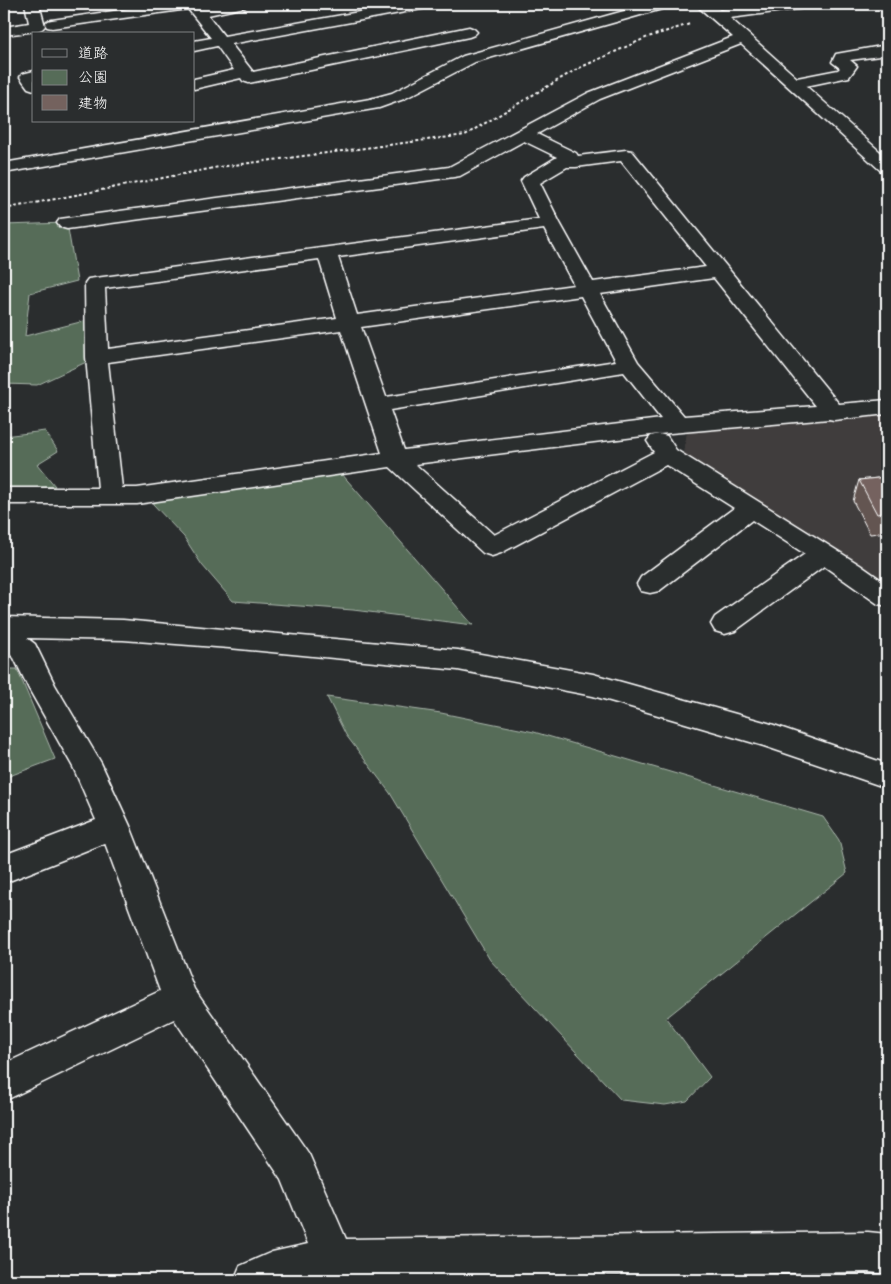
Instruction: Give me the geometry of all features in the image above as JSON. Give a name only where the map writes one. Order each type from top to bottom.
[{"type":"street","points":[[4,31],[38,26],[32,4]]},
{"type":"street","points":[[52,24],[194,6],[240,4]]},
{"type":"street","points":[[195,46],[427,4],[441,13]]},
{"type":"street","points":[[4,168],[373,104],[398,96],[469,59],[664,4]]},
{"type":"street","points":[[702,4],[718,15],[794,83],[879,150],[887,167]]},
{"type":"street","points":[[718,15],[806,4]]},
{"type":"street","points":[[194,6],[249,78],[469,32]]},
{"type":"street","points":[[455,22],[487,44]]},
{"type":"street","points":[[67,223],[454,172],[594,96],[744,38]]},
{"type":"street","points":[[794,83],[843,74],[849,66],[840,62],[842,57],[887,50]]},
{"type":"street","points":[[195,84],[245,72]]},
{"type":"street","points":[[523,134],[570,157],[530,181],[550,224],[629,365],[678,424]]},
{"type":"street","points":[[564,161],[576,162],[626,155],[834,413]]},
{"type":"street","points":[[111,496],[97,357],[95,283],[550,224]]},
{"type":"street","points":[[327,253],[396,460],[492,547],[668,455]]},
{"type":"street","points":[[97,357],[720,271]]},
{"type":"street","points":[[377,405],[629,365]]},
{"type":"street","points":[[4,496],[137,496],[396,460],[652,429],[678,424],[834,413],[887,407]]},
{"type":"street","points":[[652,429],[668,455],[887,597]]},
{"type":"street","points":[[650,584],[751,508]]},
{"type":"street","points":[[725,624],[823,554]]},
{"type":"street","points":[[4,627],[123,630],[458,660],[593,685],[768,735],[887,776]]},
{"type":"street","points":[[4,635],[25,651],[43,689],[86,763],[114,826],[180,999],[296,1167],[337,1270]]},
{"type":"street","points":[[4,869],[114,826]]},
{"type":"street","points":[[4,1083],[180,999]]},
{"type":"street","points":[[254,1280],[272,1272],[868,1252],[887,1254]]},
{"type":"path","points":[[4,209],[219,167],[465,135],[577,69],[648,37],[718,15]]},
{"type":"shaded area","points":[[887,412],[887,582],[683,453],[687,432]]},
{"type":"green space","points":[[67,223],[77,281],[30,293],[25,336],[96,318],[97,357],[37,385],[4,384],[4,225]]},
{"type":"green space","points":[[45,431],[58,451],[37,464],[55,486],[4,490],[4,436]]},
{"type":"green space","points":[[341,473],[473,625],[353,610],[233,601],[202,565],[184,537],[153,504],[163,498]]},
{"type":"green space","points":[[4,669],[17,669],[55,759],[4,778]]},
{"type":"green space","points":[[327,697],[441,713],[534,732],[823,817],[839,840],[847,873],[666,1018],[710,1077],[687,1101],[665,1105],[621,1100],[490,960],[390,793],[346,735]]},
{"type":"building","points":[[887,477],[887,512],[877,514],[859,480]]}]
